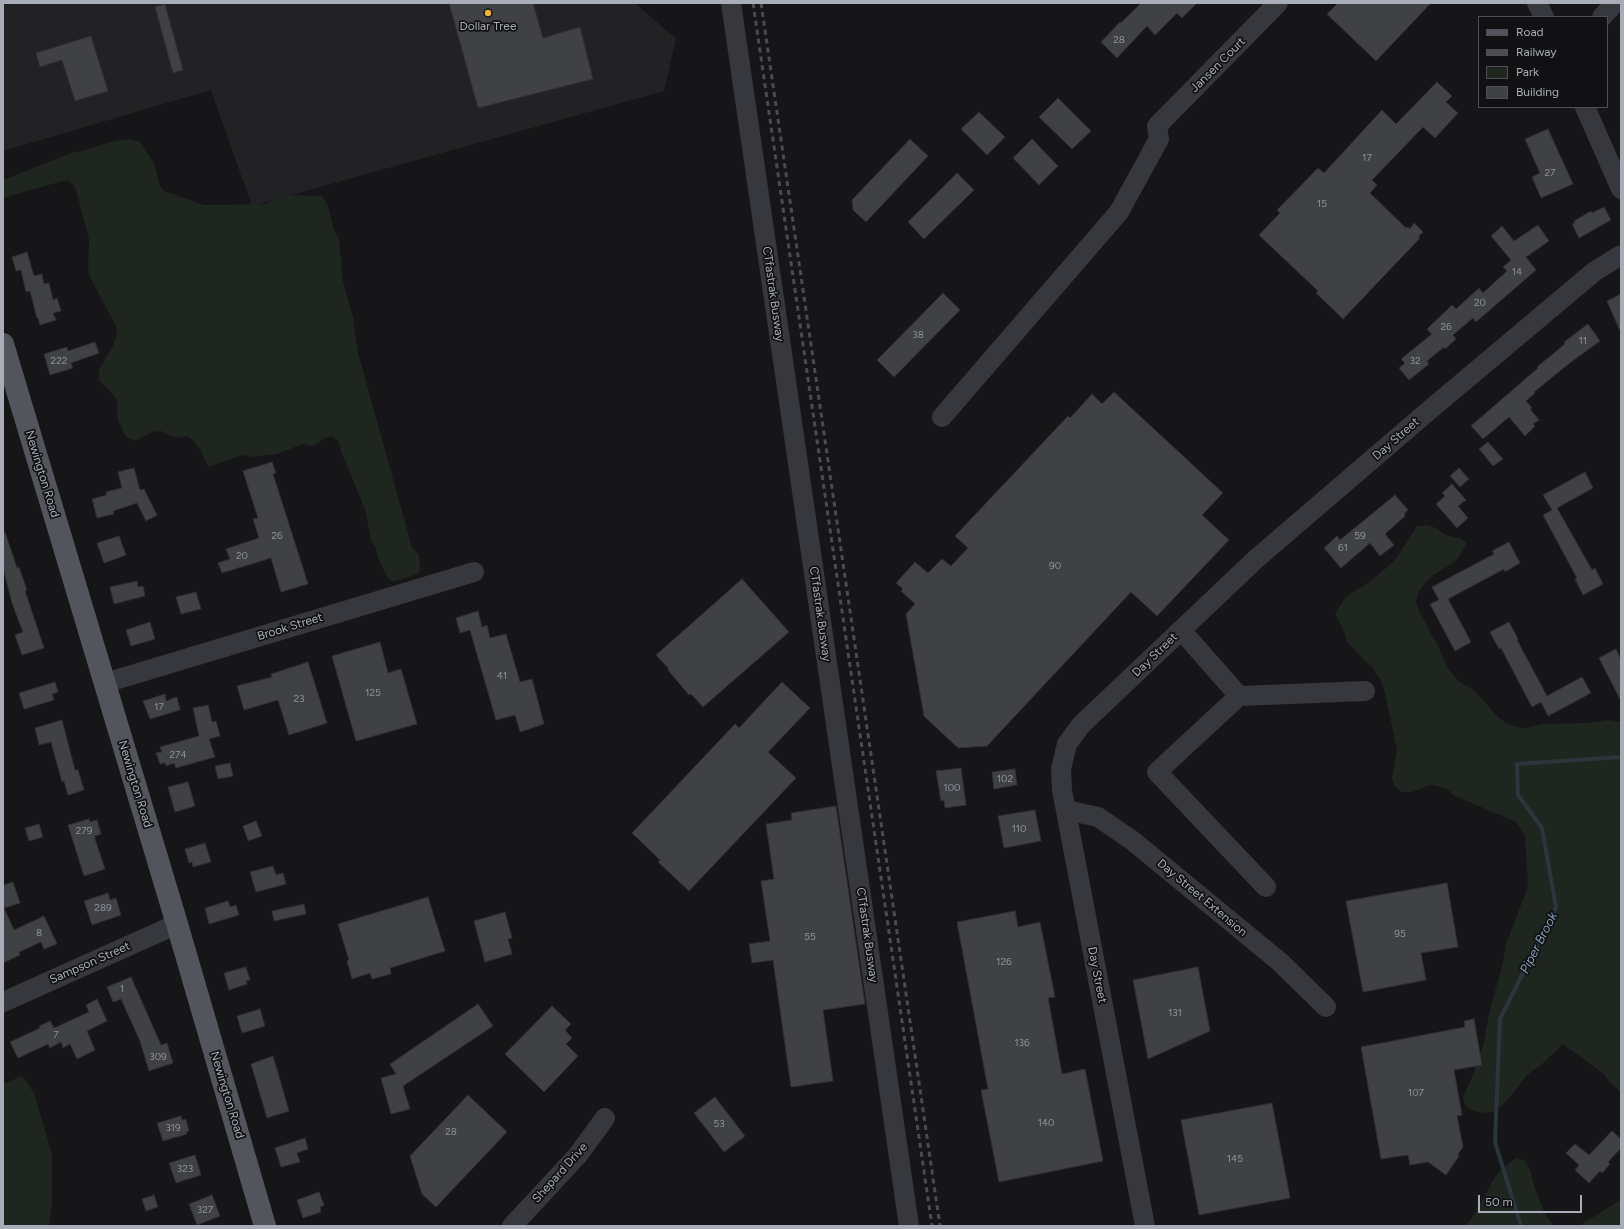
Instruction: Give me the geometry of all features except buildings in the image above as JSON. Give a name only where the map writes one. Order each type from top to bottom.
[{"type":"main road","name":"Newington Road","points":[[3,344],[177,924],[265,1226]]},
{"type":"street","name":"CTfastrak Busway","points":[[731,3],[909,1226]]},
{"type":"street","name":"Jansen Court","points":[[942,416],[1120,212],[1159,139],[1157,126],[1278,3]]},
{"type":"street","points":[[1537,3],[1544,16]]},
{"type":"street","points":[[1603,16],[1615,3]]},
{"type":"street","points":[[1585,108],[1621,189]]},
{"type":"street","name":"Day Street","points":[[1145,1226],[1062,790],[1061,769],[1067,744],[1081,725],[1256,559],[1426,413],[1595,271],[1621,255]]},
{"type":"street","name":"Brook Street","points":[[105,683],[474,572]]},
{"type":"street","points":[[1181,630],[1239,696]]},
{"type":"street","points":[[1266,887],[1157,772],[1239,696],[1365,691]]},
{"type":"street","name":"Day Street Extension","points":[[1066,810],[1098,817],[1133,841],[1280,962],[1326,1007]]},
{"type":"street","name":"Sampson Street","points":[[3,1002],[177,924]]},
{"type":"street","name":"Shepard Drive","points":[[512,1226],[578,1155],[605,1118]]},
{"type":"shaded area","points":[[3,3],[635,3],[676,39],[664,91],[252,206],[211,90],[3,151]]},
{"type":"green space","points":[[131,139],[140,142],[155,165],[159,184],[164,191],[204,205],[265,204],[283,195],[321,196],[327,203],[334,230],[339,239],[343,281],[353,317],[357,349],[412,548],[419,555],[420,569],[418,574],[396,581],[388,579],[378,558],[376,548],[371,541],[366,512],[341,451],[339,442],[332,436],[312,446],[303,444],[277,454],[251,457],[242,455],[208,467],[200,449],[194,441],[187,436],[178,438],[161,431],[152,432],[135,441],[126,437],[118,420],[117,401],[112,393],[99,380],[99,370],[113,346],[117,328],[91,279],[88,269],[89,240],[75,186],[68,181],[63,181],[3,199],[3,180],[74,152],[84,151],[103,144]]},
{"type":"green space","points":[[1427,525],[1436,528],[1444,534],[1461,538],[1467,544],[1456,561],[1432,576],[1425,583],[1419,591],[1416,600],[1418,609],[1440,650],[1447,667],[1458,681],[1475,691],[1499,718],[1516,727],[1525,728],[1543,724],[1589,723],[1608,720],[1621,722],[1621,1092],[1609,1082],[1604,1074],[1563,1044],[1542,1064],[1526,1076],[1501,1106],[1492,1112],[1483,1113],[1474,1111],[1465,1106],[1463,1097],[1474,1073],[1483,1046],[1490,1009],[1503,963],[1506,944],[1528,883],[1525,836],[1520,827],[1514,821],[1455,796],[1448,790],[1430,785],[1412,792],[1402,792],[1394,786],[1392,777],[1397,749],[1383,685],[1373,668],[1346,640],[1344,631],[1335,614],[1345,598],[1375,578],[1395,560],[1417,526]]},
{"type":"green space","points":[[22,1076],[34,1093],[52,1154],[52,1206],[49,1226],[3,1226],[3,1084]]},
{"type":"green space","points":[[1516,1158],[1526,1161],[1545,1214],[1554,1226],[1465,1226],[1471,1220],[1495,1177]]},
{"type":"green space","points":[[1621,1199],[1621,1226],[1579,1226],[1620,1200]]},
{"type":"waterway","name":"Piper Brook","points":[[1521,1226],[1495,1142],[1500,1019],[1556,907],[1542,828],[1518,795],[1517,764],[1621,757]]},
{"type":"railway","points":[[753,3],[932,1226]]},
{"type":"railway","points":[[761,3],[940,1226]]},
{"type":"place","name":"Dollar Tree","points":[[488,13]]}]
